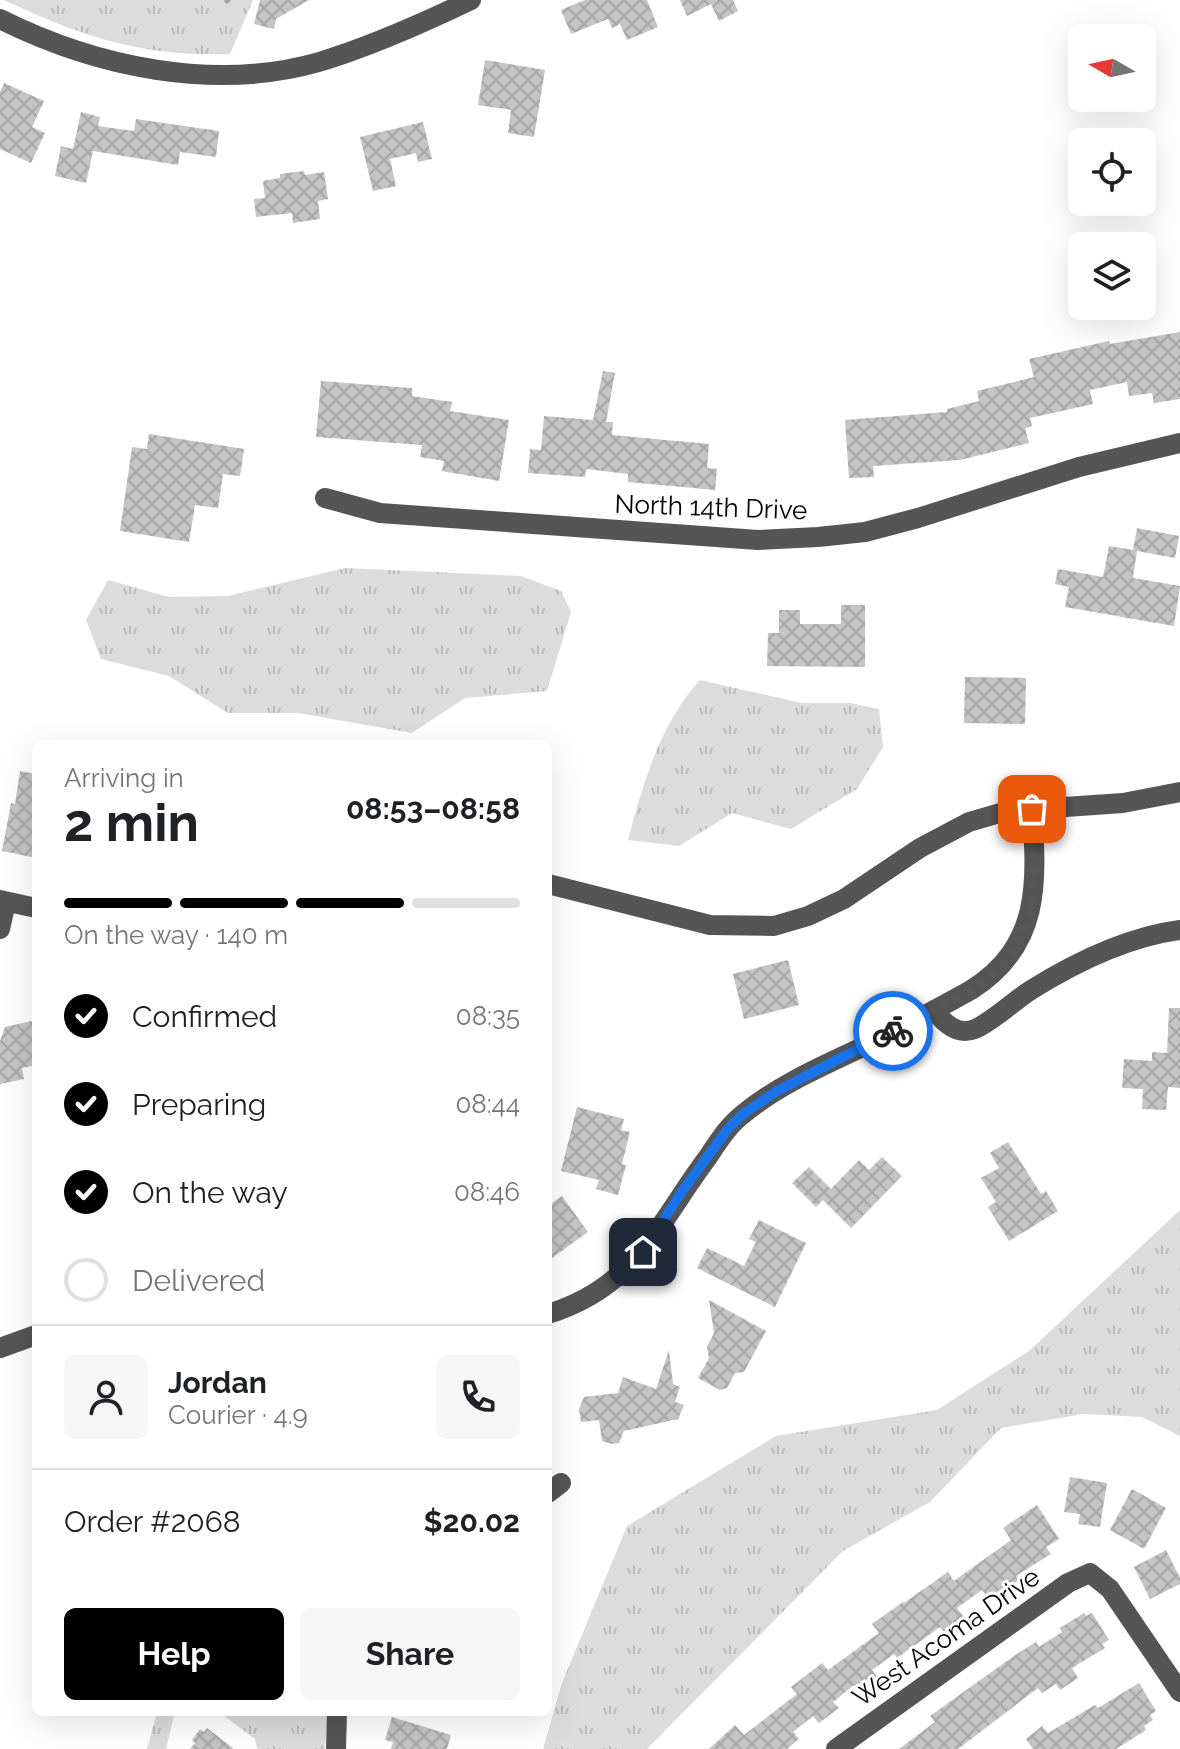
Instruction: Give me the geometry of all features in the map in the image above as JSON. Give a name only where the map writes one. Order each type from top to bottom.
[{"type":"street","points":[[0,19],[57,44],[113,61],[155,69],[221,75],[272,71],[316,62],[387,39],[471,0]]},
{"type":"street","name":"North 14th Drive","points":[[325,498],[380,513],[758,540],[818,537],[883,527],[1079,467],[1180,443]]},
{"type":"street","points":[[552,885],[710,925],[774,926],[808,916],[844,899],[948,831],[1007,811],[1123,803],[1180,792]]},
{"type":"street","points":[[552,1313],[582,1302],[607,1287],[626,1270],[643,1252],[727,1130],[743,1114],[789,1084],[990,978],[1002,966],[1026,928],[1036,873],[1032,809]]},
{"type":"street","points":[[0,929],[3,901],[32,907]]},
{"type":"street","points":[[934,1010],[945,1025],[974,1030],[1033,989],[1116,945],[1180,930]]},
{"type":"street","points":[[0,1348],[32,1336]]},
{"type":"street","name":"West Acoma Drive","points":[[836,1749],[1068,1583],[1090,1573],[1110,1589],[1180,1692]]},
{"type":"street","points":[[336,1749],[337,1716]]},
{"type":"green space","points":[[4,0],[253,0],[230,54],[199,54],[114,42],[60,24]]},
{"type":"green space","points":[[345,568],[521,576],[561,591],[571,612],[547,691],[465,698],[412,733],[298,713],[228,713],[169,676],[101,659],[86,620],[108,580],[169,597],[228,596]]},
{"type":"green space","points":[[700,680],[802,703],[850,703],[879,709],[883,747],[857,789],[791,829],[732,813],[679,846],[628,840],[647,776],[664,735],[686,697]]},
{"type":"green space","points":[[1180,1210],[1180,1436],[1142,1417],[1083,1414],[1001,1428],[930,1502],[843,1551],[647,1749],[543,1749],[562,1683],[627,1526],[776,1436],[937,1410],[1029,1351]]},
{"type":"green space","points":[[156,1716],[174,1716],[166,1749],[147,1749]]},
{"type":"green space","points":[[224,1716],[328,1716],[325,1749],[257,1749],[255,1739]]},
{"type":"building","points":[[260,0],[309,0],[276,19],[274,29],[254,24]]},
{"type":"building","points":[[585,0],[647,0],[658,27],[627,40],[620,24],[612,28],[608,19],[571,34],[561,10]]},
{"type":"building","points":[[680,0],[733,0],[738,11],[719,21],[711,4],[687,16]]},
{"type":"building","points":[[485,60],[545,70],[534,137],[508,133],[511,110],[478,105]]},
{"type":"building","points":[[4,83],[44,101],[32,127],[45,133],[31,163],[0,149],[0,92]]},
{"type":"building","points":[[81,112],[100,117],[98,126],[134,131],[136,119],[219,131],[216,157],[180,152],[178,165],[93,151],[86,183],[55,176],[61,146],[73,149]]},
{"type":"building","points":[[423,122],[432,159],[418,162],[416,153],[390,159],[396,186],[373,191],[360,137]]},
{"type":"building","points":[[304,171],[305,175],[324,172],[328,199],[318,201],[320,219],[293,223],[292,213],[256,217],[254,199],[265,198],[263,181],[280,178],[280,174]]},
{"type":"building","points":[[1180,332],[1180,399],[1154,403],[1152,393],[1129,396],[1127,382],[1090,390],[1093,404],[1030,418],[1032,426],[1025,428],[1029,443],[960,460],[873,466],[874,477],[849,478],[845,420],[947,412],[947,409],[979,401],[977,391],[1034,377],[1029,359],[1109,341],[1110,344]]},
{"type":"building","points":[[603,371],[615,373],[606,422],[613,422],[612,435],[709,444],[707,468],[717,469],[715,490],[628,482],[628,474],[586,469],[585,477],[528,473],[530,449],[541,450],[544,416],[593,420]]},
{"type":"building","points":[[321,381],[412,388],[412,396],[452,402],[450,411],[509,420],[499,481],[442,471],[444,461],[420,457],[422,445],[316,437]]},
{"type":"building","points":[[149,434],[244,449],[240,476],[223,474],[218,508],[195,505],[189,542],[120,531],[132,447],[147,449]]},
{"type":"building","points":[[1137,528],[1179,536],[1175,558],[1137,551],[1133,578],[1180,586],[1174,626],[1065,607],[1069,587],[1055,584],[1058,569],[1103,577],[1109,546],[1133,550]]},
{"type":"building","points":[[841,605],[865,605],[865,667],[767,666],[768,633],[779,633],[779,610],[800,610],[800,624],[841,624]]},
{"type":"building","points":[[965,677],[1026,678],[1025,724],[964,723]]},
{"type":"building","points":[[20,771],[32,773],[32,857],[2,851],[11,803],[15,804]]},
{"type":"building","points":[[788,960],[799,1005],[744,1019],[733,974]]},
{"type":"building","points":[[1169,1008],[1180,1008],[1180,1088],[1168,1087],[1166,1110],[1142,1109],[1143,1089],[1122,1088],[1124,1059],[1152,1061],[1152,1052],[1167,1053]]},
{"type":"building","points":[[32,1021],[32,1066],[22,1068],[24,1079],[0,1084],[0,1041],[5,1027]]},
{"type":"building","points":[[577,1107],[624,1119],[621,1130],[630,1132],[618,1195],[596,1189],[599,1180],[561,1171]]},
{"type":"building","points":[[1008,1142],[1041,1194],[1046,1191],[1058,1211],[1009,1241],[988,1207],[996,1202],[981,1178],[999,1168],[990,1153]]},
{"type":"building","points":[[882,1157],[902,1176],[851,1228],[823,1200],[816,1207],[792,1183],[809,1167],[831,1189],[859,1160],[869,1170]]},
{"type":"building","points":[[562,1196],[588,1232],[552,1258],[552,1203]]},
{"type":"building","points":[[759,1220],[806,1243],[775,1307],[697,1268],[707,1248],[744,1266],[756,1242],[749,1239]]},
{"type":"building","points":[[709,1300],[766,1331],[744,1372],[735,1373],[727,1388],[720,1390],[698,1378],[709,1358],[707,1347],[714,1333]]},
{"type":"building","points":[[669,1350],[673,1384],[680,1387],[675,1402],[684,1405],[678,1419],[624,1431],[619,1443],[612,1444],[602,1441],[599,1420],[581,1422],[579,1409],[584,1397],[618,1393],[623,1377],[656,1389]]},
{"type":"building","points":[[1070,1477],[1107,1483],[1100,1527],[1078,1524],[1080,1514],[1064,1512]]},
{"type":"building","points":[[1132,1489],[1166,1508],[1144,1549],[1110,1530]]},
{"type":"building","points":[[1037,1505],[1059,1539],[1046,1547],[1051,1554],[1016,1576],[1019,1580],[990,1600],[982,1590],[957,1608],[964,1617],[944,1632],[940,1627],[897,1658],[894,1654],[872,1670],[879,1679],[860,1693],[854,1685],[833,1702],[839,1708],[819,1723],[813,1716],[793,1732],[799,1739],[787,1749],[709,1749],[735,1725],[744,1735],[797,1694],[791,1687],[822,1663],[828,1670],[879,1633],[872,1624],[903,1602],[948,1572],[954,1581],[1011,1540],[1003,1528]]},
{"type":"building","points":[[1166,1550],[1180,1584],[1150,1599],[1134,1567]]},
{"type":"building","points":[[1084,1613],[1086,1616],[1092,1613],[1109,1640],[1102,1644],[1105,1648],[1072,1668],[1078,1678],[1060,1690],[1056,1684],[1042,1693],[1038,1688],[958,1749],[899,1749],[935,1722],[930,1716],[1036,1642],[1039,1647],[1062,1632],[1060,1628]]},
{"type":"building","points":[[1139,1683],[1156,1711],[1150,1715],[1153,1720],[1144,1726],[1146,1730],[1116,1749],[1033,1749],[1026,1739],[1042,1726],[1048,1733]]},
{"type":"building","points":[[392,1717],[451,1735],[447,1749],[391,1749],[393,1742],[385,1740]]},
{"type":"building","points":[[207,1728],[234,1749],[190,1749],[200,1729],[204,1732]]},
{"type":"way so far","points":[[893,1031],[990,978],[1016,946],[1031,910],[1036,873],[1032,809]]},
{"type":"route","points":[[643,1252],[681,1193],[727,1130],[743,1114],[777,1091],[893,1031]]}]
